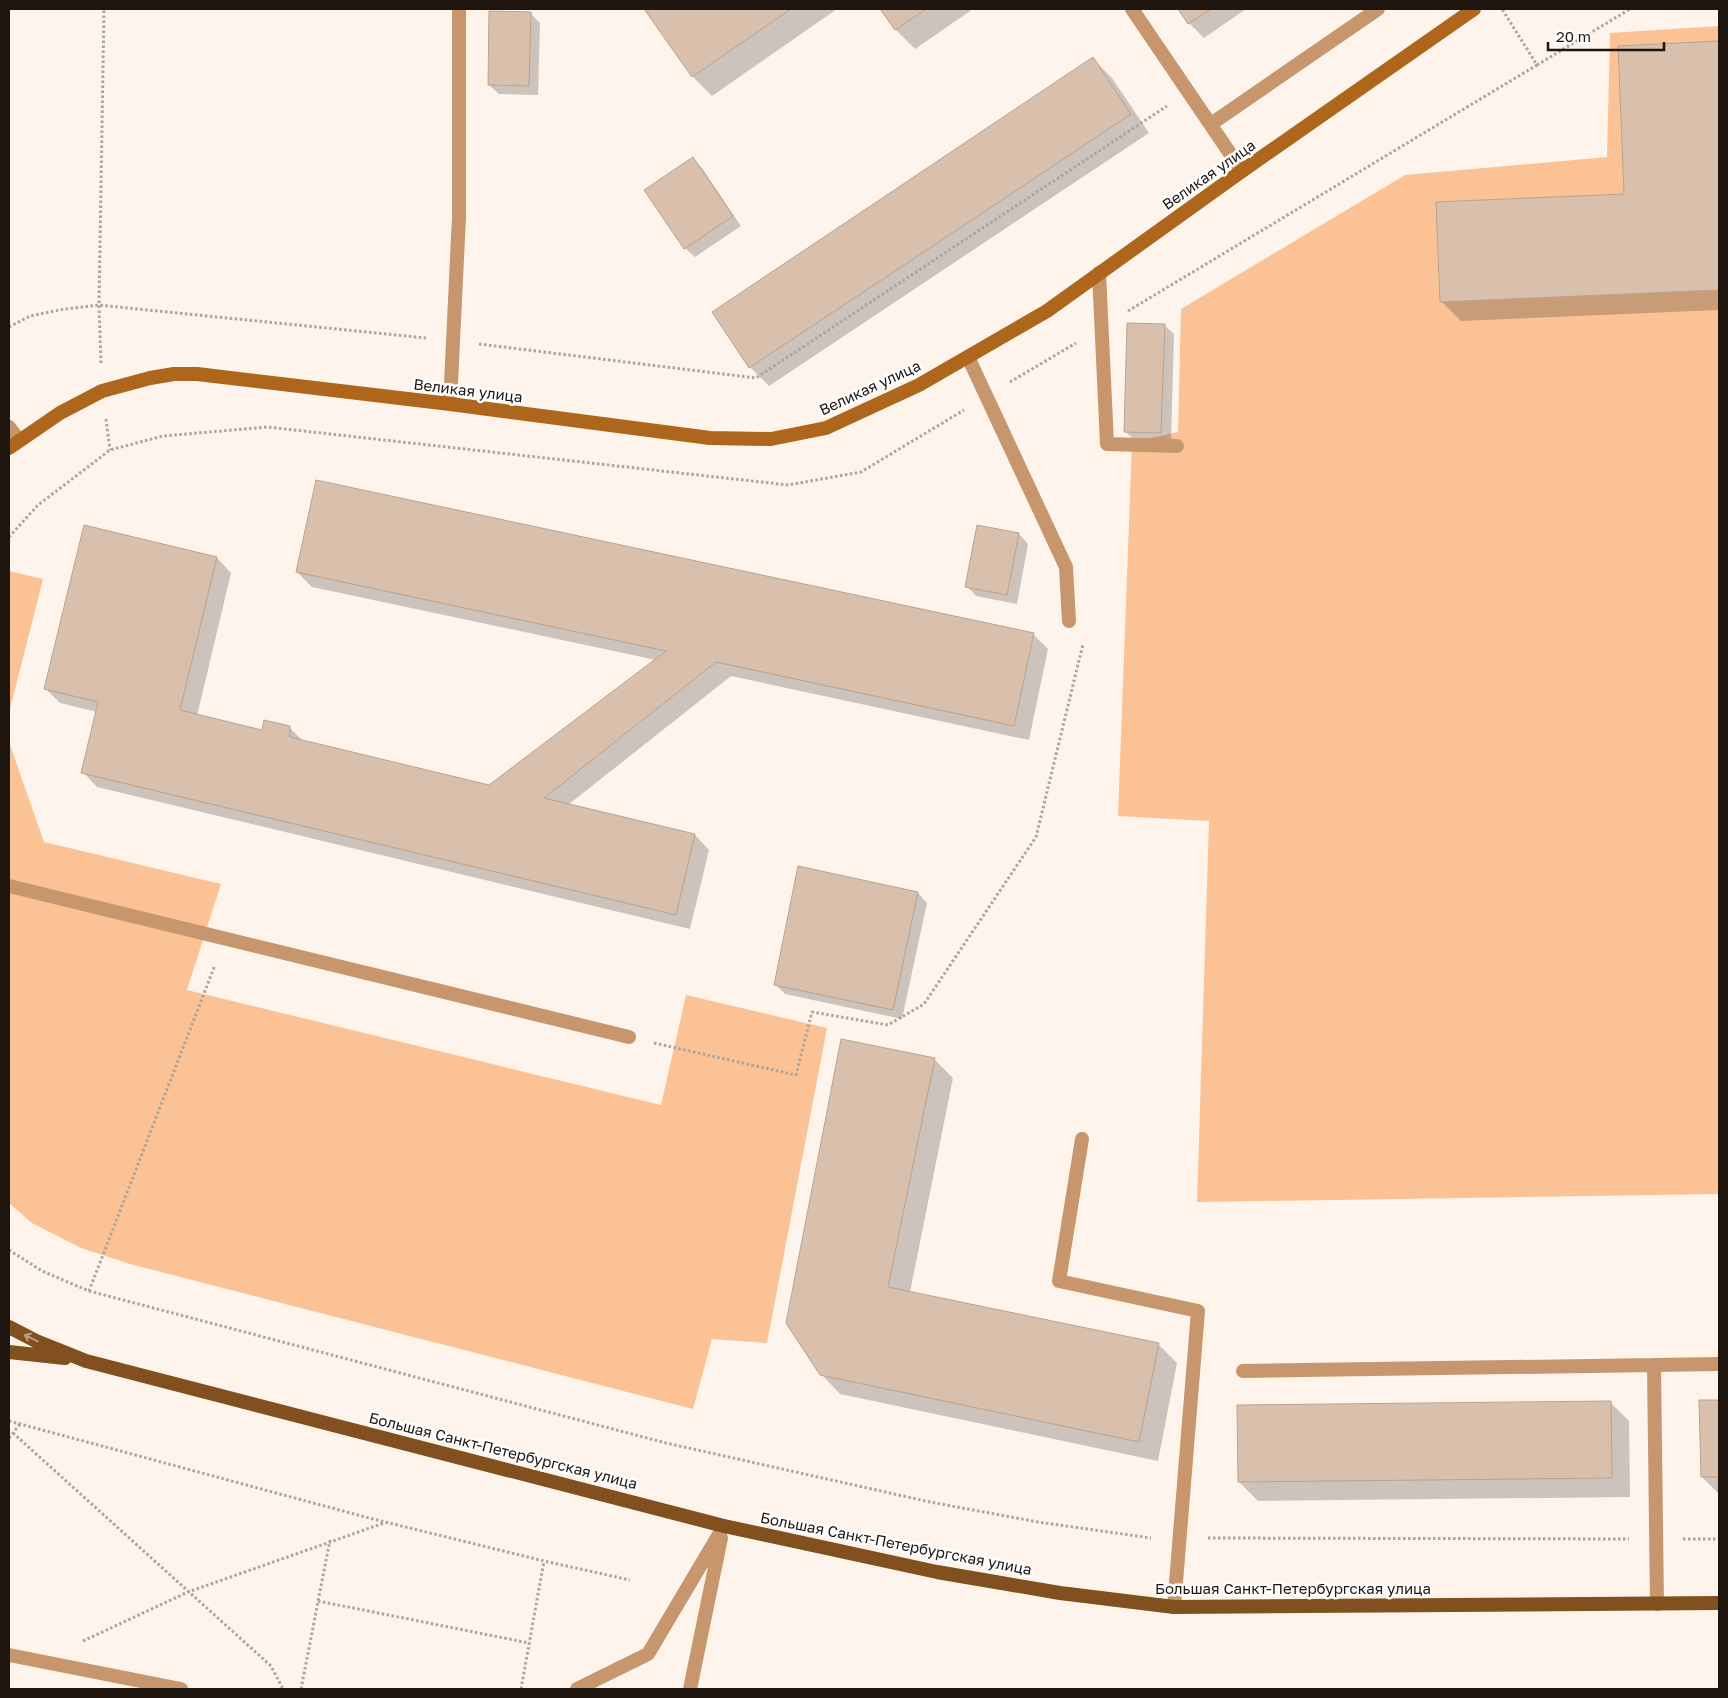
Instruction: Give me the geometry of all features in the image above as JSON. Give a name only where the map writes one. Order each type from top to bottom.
[{"type":"main road","name":"Великая улица","points":[[14,444],[60,413],[102,391],[150,378],[174,374],[197,374],[450,404],[710,438],[771,439],[826,428],[919,385],[1047,311],[1242,171],[1474,9]]},
{"type":"main road","name":"Большая Санкт-Петербургская улица","points":[[9,1327],[36,1341],[86,1361],[724,1526],[936,1572],[1060,1593],[1174,1607],[1719,1603]]},
{"type":"main road","name":"Большая Санкт-Петербургская улица","points":[[9,1352],[86,1361]]},
{"type":"lane","points":[[450,404],[459,217],[459,9]]},
{"type":"lane","points":[[1132,9],[1242,171]]},
{"type":"lane","points":[[1211,124],[1378,9]]},
{"type":"lane","points":[[1099,273],[1107,444],[1177,446]]},
{"type":"lane","points":[[968,357],[1066,567],[1069,621]]},
{"type":"lane","points":[[9,427],[14,444]]},
{"type":"lane","points":[[9,886],[629,1038]]},
{"type":"lane","points":[[1082,1139],[1060,1281],[1198,1311],[1174,1607]]},
{"type":"lane","points":[[1243,1371],[1719,1364]]},
{"type":"lane","points":[[1654,1365],[1657,1604]]},
{"type":"lane","points":[[577,1689],[648,1654],[724,1526]]},
{"type":"lane","points":[[690,1689],[724,1526]]},
{"type":"lane","points":[[9,1655],[181,1689]]},
{"type":"path","points":[[102,391],[99,306],[104,9]]},
{"type":"path","points":[[1502,9],[1538,65]]},
{"type":"path","points":[[9,537],[38,505],[110,450],[163,436],[267,427],[788,485],[860,472],[1630,9]]},
{"type":"path","points":[[9,327],[30,316],[65,309],[99,306],[453,341],[756,378],[1188,92]]},
{"type":"path","points":[[629,1038],[796,1076],[812,1012],[888,1025],[924,1004],[1036,837],[1085,638],[1069,621]]},
{"type":"path","points":[[89,1291],[225,940]]},
{"type":"path","points":[[9,1250],[42,1271],[89,1291],[666,1444],[959,1507],[1038,1522],[1139,1536],[1180,1538],[1719,1539]]},
{"type":"path","points":[[9,1421],[385,1522],[630,1580]]},
{"type":"path","points":[[9,1438],[20,1424]]},
{"type":"path","points":[[13,1432],[271,1666],[283,1689]]},
{"type":"path","points":[[39,1661],[188,1592],[385,1522]]},
{"type":"path","points":[[300,1689],[330,1540]]},
{"type":"path","points":[[521,1689],[544,1561]]},
{"type":"path","points":[[318,1601],[529,1643]]},
{"type":"shaded area","points":[[1719,26],[1719,1194],[1197,1202],[1209,821],[1118,816],[1132,442],[1178,432],[1181,309],[1405,175],[1607,157],[1610,33]]},
{"type":"shaded area","points":[[9,571],[43,579],[9,713]]},
{"type":"shaded area","points":[[9,742],[44,842],[221,884],[187,990],[661,1105],[686,995],[827,1028],[767,1343],[712,1339],[693,1409],[130,1264],[81,1248],[32,1223],[9,1203]]},
{"type":"building","points":[[644,9],[791,9],[692,77]]},
{"type":"building","points":[[880,9],[926,9],[895,30]]},
{"type":"building","points":[[1178,9],[1211,9],[1188,24]]},
{"type":"building","points":[[489,11],[531,12],[529,86],[488,85]]},
{"type":"building","points":[[1719,41],[1719,290],[1440,302],[1436,202],[1624,194],[1618,46]]},
{"type":"building","points":[[1093,57],[1131,114],[749,368],[712,312]]},
{"type":"building","points":[[693,157],[733,216],[684,249],[644,190]]},
{"type":"building","points":[[1127,323],[1165,324],[1161,433],[1124,432]]},
{"type":"building","points":[[316,480],[1034,633],[1014,726],[716,662],[544,798],[695,834],[676,915],[81,773],[98,702],[44,689],[84,525],[217,557],[180,710],[262,730],[264,720],[290,726],[290,737],[489,785],[666,651],[296,572]]},
{"type":"building","points":[[977,525],[1019,533],[1007,595],[965,587]]},
{"type":"building","points":[[798,866],[918,892],[893,1010],[774,985]]},
{"type":"building","points":[[841,1039],[935,1058],[888,1287],[1159,1343],[1139,1442],[820,1375],[786,1323]]},
{"type":"building","points":[[1699,1400],[1719,1400],[1719,1477],[1701,1477]]},
{"type":"building","points":[[1611,1401],[1612,1478],[1238,1482],[1237,1405]]}]
